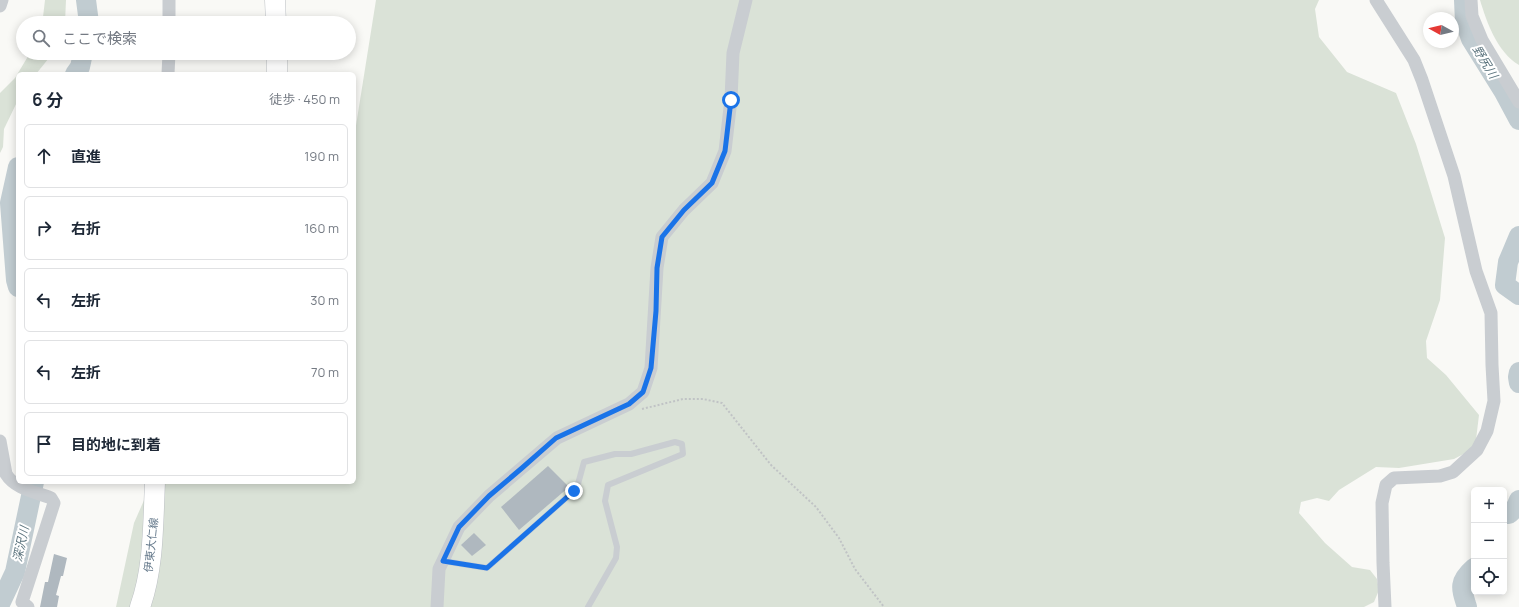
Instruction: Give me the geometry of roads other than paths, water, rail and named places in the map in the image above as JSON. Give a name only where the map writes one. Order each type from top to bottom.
[{"type":"main road","points":[[276,0],[276,16]]},
{"type":"main road","points":[[276,60],[277,72]]},
{"type":"main road","name":"伊東大仁線","points":[[140,607],[147,580],[151,546],[155,484]]},
{"type":"street","points":[[0,6],[2,0]]},
{"type":"street","points":[[169,0],[169,16]]},
{"type":"street","points":[[437,607],[439,569],[459,527],[489,496],[556,438],[629,404],[643,392],[651,368],[656,311],[657,268],[662,237],[684,210],[712,183],[725,151],[731,100],[733,53],[746,0]]},
{"type":"street","points":[[1376,0],[1414,60],[1454,176],[1476,271],[1491,312],[1494,401],[1487,431],[1477,450],[1453,472],[1440,476],[1394,478],[1386,485],[1382,502],[1382,563],[1385,607]]},
{"type":"street","points":[[1471,0],[1472,16],[1482,40],[1519,102]]},
{"type":"street","points":[[168,72],[169,60]]},
{"type":"street","points":[[0,441],[6,474],[16,485],[51,498],[54,503],[22,602],[28,607]]},
{"type":"lane","points":[[443,561],[487,568],[574,491],[578,484],[584,462],[615,454],[631,454],[674,442],[682,444],[683,454],[608,485],[605,501],[617,547],[616,558],[588,607]]},
{"type":"waterway","name":"深沢川","points":[[86,0],[88,16]]},
{"type":"waterway","name":"野尻川","points":[[1464,0],[1465,22],[1471,39],[1504,92],[1519,120]]},
{"type":"waterway","name":"深沢川","points":[[76,72],[80,67],[82,60]]},
{"type":"waterway","name":"深沢川","points":[[16,176],[10,203],[16,280]]},
{"type":"waterway","name":"野尻川","points":[[1519,236],[1508,262],[1505,285],[1519,295]]},
{"type":"waterway","name":"野尻川","points":[[1519,372],[1519,383]]},
{"type":"waterway","name":"深沢川","points":[[0,604],[15,572],[34,484]]},
{"type":"waterway","name":"野尻川","points":[[1507,514],[1509,514],[1516,507],[1519,500]]},
{"type":"waterway","name":"野尻川","points":[[1467,607],[1462,586],[1465,577],[1471,571]]}]
